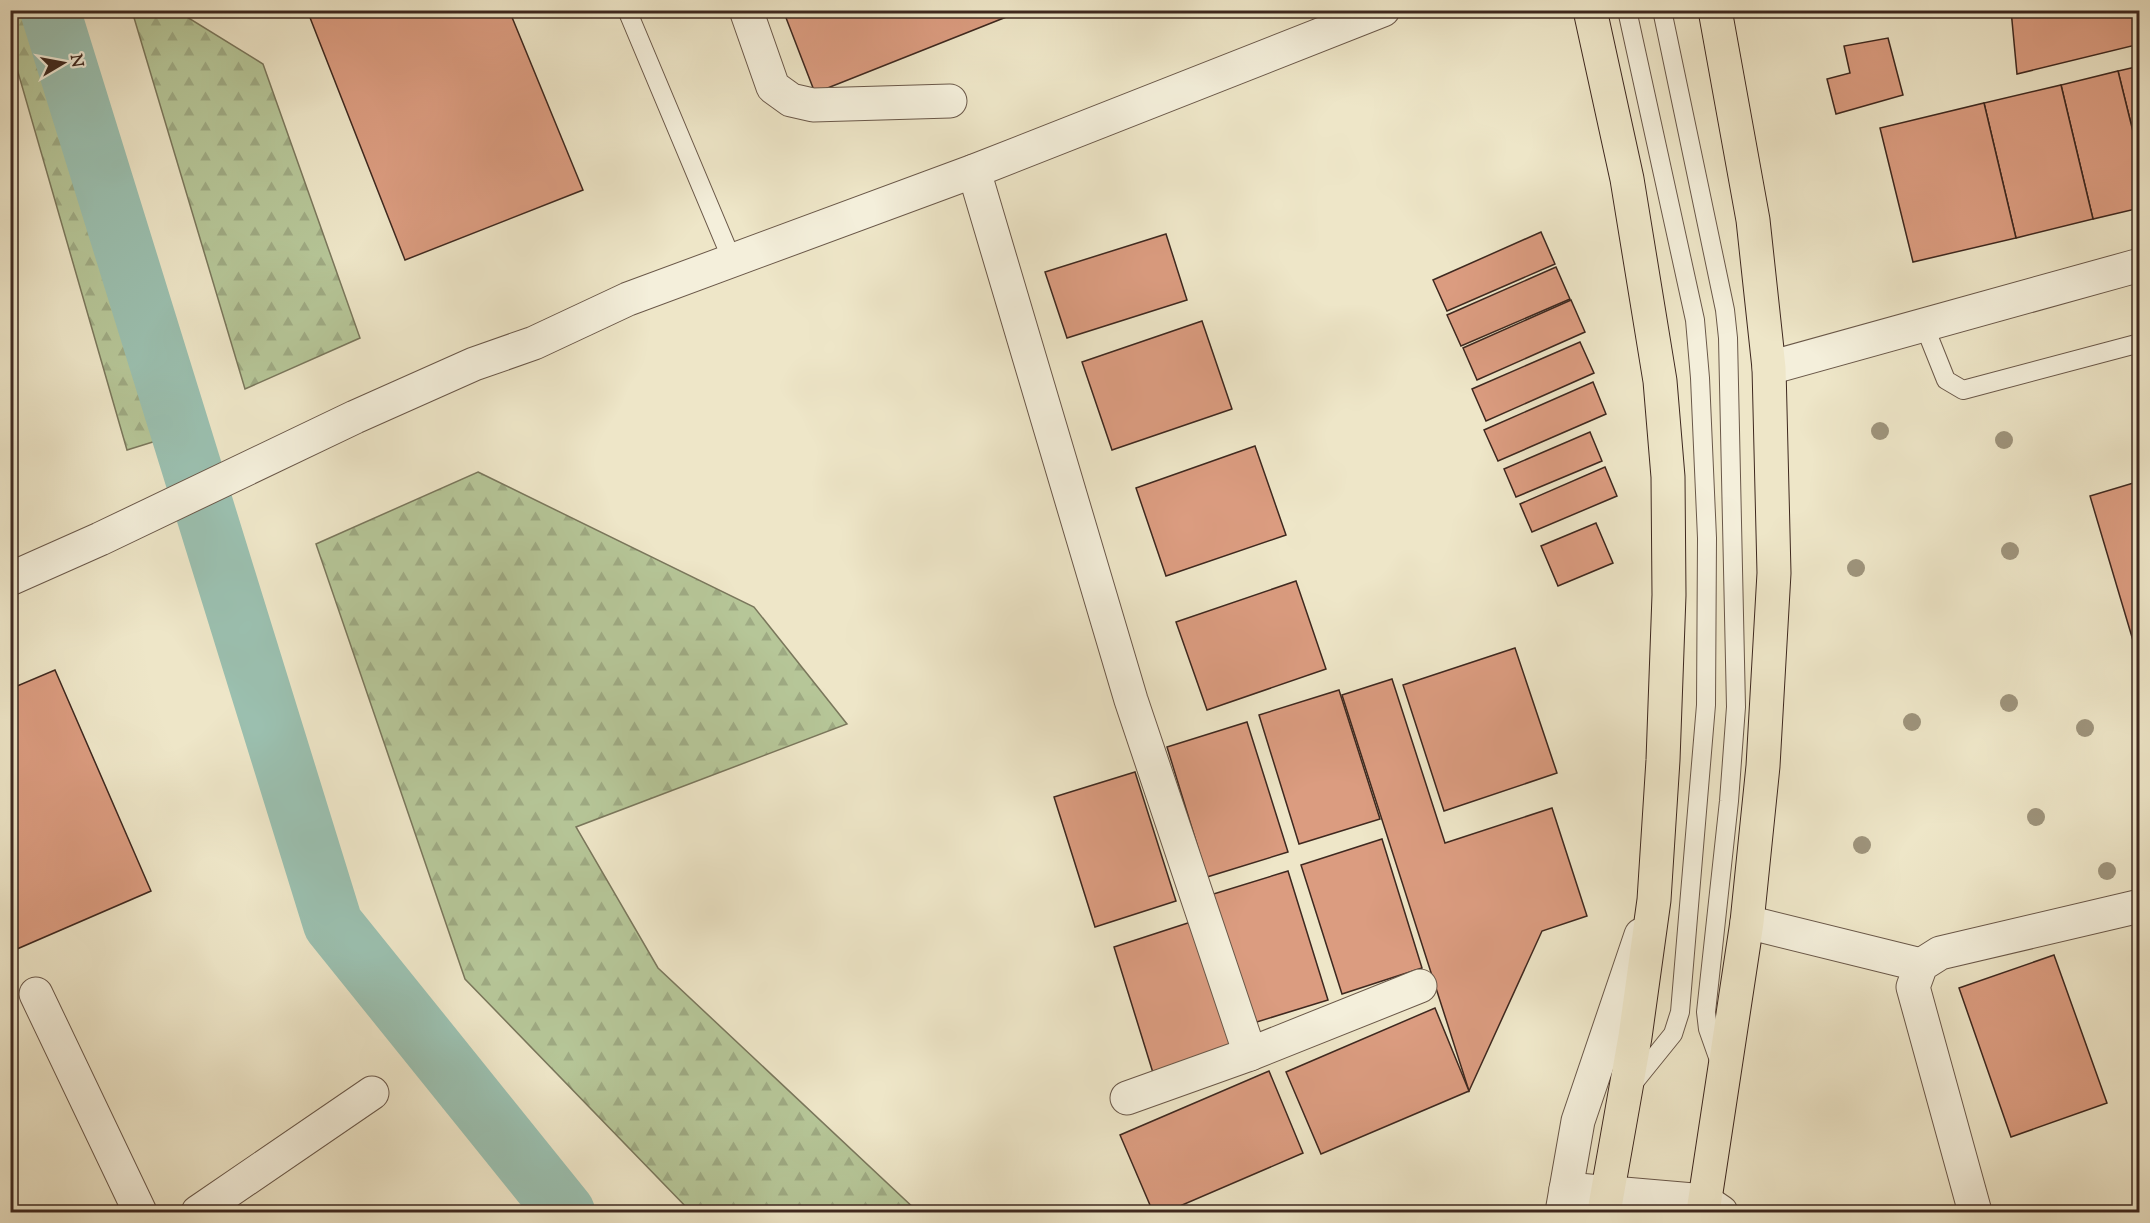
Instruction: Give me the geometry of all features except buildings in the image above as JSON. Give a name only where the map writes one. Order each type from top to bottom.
[{"type":"highway","points":[[1590,10],[1627,179],[1660,381],[1667,466],[1669,594],[1663,760],[1654,900],[1635,1037],[1606,1202]]},
{"type":"highway","points":[[1710,1209],[1725,1076],[1747,922],[1763,766],[1774,573],[1769,368],[1754,220],[1715,10]]},
{"type":"street","points":[[746,10],[773,87],[791,100],[813,105],[950,101]]},
{"type":"street","points":[[17,567],[100,539],[355,417],[474,364],[534,343],[628,300],[974,171],[1383,10]]},
{"type":"street","points":[[974,171],[1131,700],[1250,1054]]},
{"type":"street","points":[[1769,368],[2139,265]]},
{"type":"street","points":[[1654,900],[1578,1121],[1564,1201],[1710,1209]]},
{"type":"street","points":[[1975,1212],[1912,987],[1921,965],[1940,953],[2139,906]]},
{"type":"street","points":[[1747,922],[1921,965]]},
{"type":"street","points":[[1127,1098],[1250,1054],[1420,986]]},
{"type":"street","points":[[36,994],[140,1212]]},
{"type":"street","points":[[198,1212],[372,1092]]},
{"type":"lane","points":[[627,10],[732,260]]},
{"type":"lane","points":[[1624,1095],[1673,1034],[1680,1012],[1706,705],[1707,550],[1700,378],[1695,320],[1628,10]]},
{"type":"lane","points":[[1662,10],[1728,324],[1736,707],[1729,801],[1706,1012],[1708,1029],[1725,1076]]},
{"type":"lane","points":[[1924,325],[1946,380],[1963,390],[2139,343]]},
{"type":"green space","points":[[11,10],[31,11],[156,441],[127,450],[11,48]]},
{"type":"green space","points":[[132,11],[181,11],[182,14],[263,64],[360,338],[245,389]]},
{"type":"green space","points":[[478,472],[754,607],[847,724],[576,827],[658,968],[918,1212],[691,1212],[465,979],[316,544]]},
{"type":"waterway","points":[[50,10],[333,924],[565,1212]]}]
